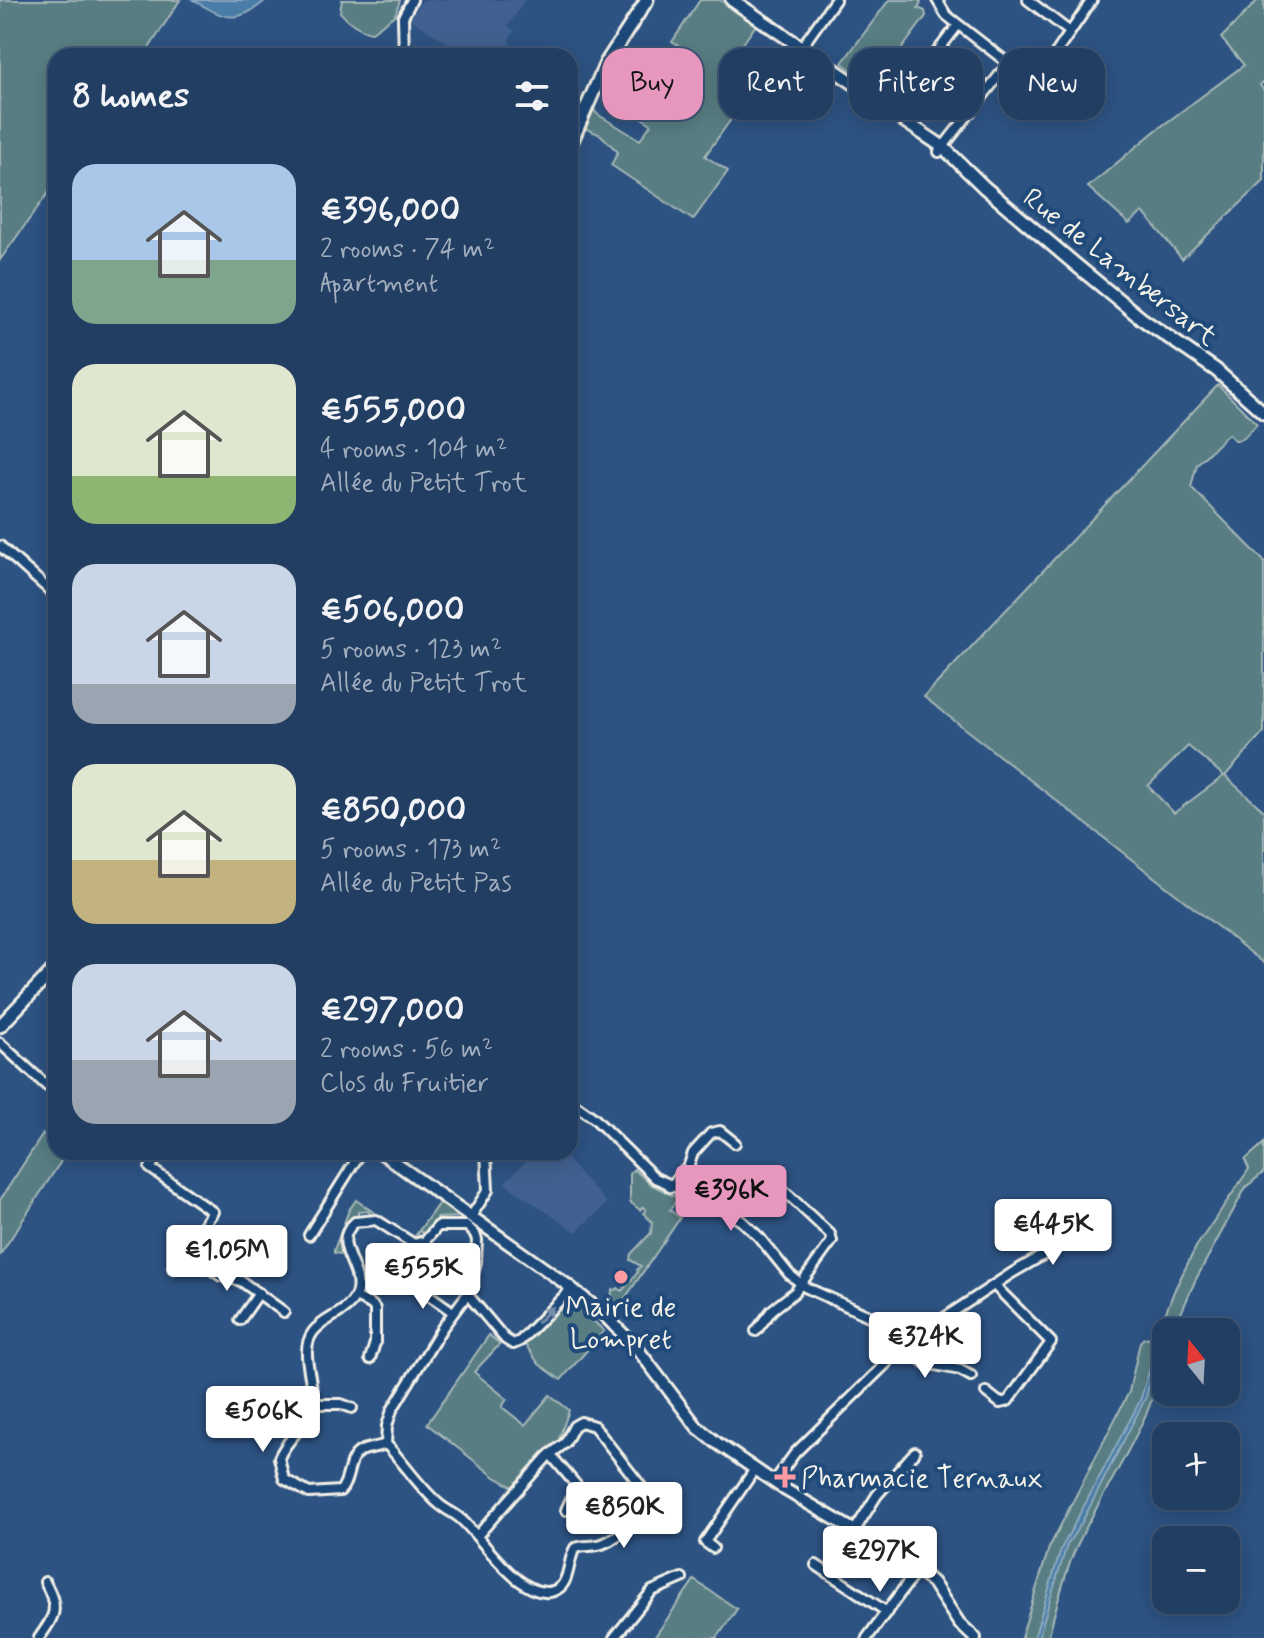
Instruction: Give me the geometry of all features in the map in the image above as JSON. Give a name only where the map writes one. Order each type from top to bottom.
[{"type":"main road","points":[[578,127],[603,69],[647,0]]},
{"type":"main road","name":"Rue de Lambersart","points":[[732,0],[801,48]]},
{"type":"main road","name":"Rue de Lambersart","points":[[833,69],[941,150],[1142,319],[1216,370],[1264,413]]},
{"type":"main road","points":[[29,995],[48,969]]},
{"type":"main road","points":[[1,1022],[48,975]]},
{"type":"street","points":[[404,48],[403,17],[412,0]]},
{"type":"street","points":[[801,48],[835,0]]},
{"type":"street","points":[[937,0],[943,12],[999,57]]},
{"type":"street","points":[[1028,0],[1070,32]]},
{"type":"street","points":[[1059,48],[1092,0]]},
{"type":"street","points":[[940,48],[958,25]]},
{"type":"street","points":[[941,150],[999,76]]},
{"type":"street","points":[[0,546],[48,589]]},
{"type":"street","points":[[0,1043],[48,1085]]},
{"type":"street","points":[[578,1106],[650,1175],[670,1187],[707,1200],[742,1221],[800,1284],[826,1299],[872,1317],[929,1365],[960,1370],[971,1376]]},
{"type":"street","points":[[670,1187],[687,1168],[693,1153],[713,1132],[720,1131],[735,1143]]},
{"type":"street","points":[[156,1160],[150,1168],[213,1212],[173,1268]]},
{"type":"street","points":[[309,1235],[356,1160]]},
{"type":"street","points":[[391,1160],[572,1288],[608,1319],[636,1347],[699,1428],[774,1482],[918,1569],[933,1583],[959,1623],[975,1638]]},
{"type":"street","points":[[477,1536],[550,1454],[565,1443],[576,1424],[587,1422],[594,1426],[641,1486],[639,1505],[619,1533],[604,1543],[575,1548],[563,1584],[549,1591],[521,1583],[486,1550],[460,1517],[434,1500],[386,1444],[387,1422],[392,1410],[453,1312],[468,1295],[476,1262],[477,1240],[471,1219],[488,1190],[486,1160]]},
{"type":"street","points":[[756,1331],[772,1310],[793,1294],[831,1244],[831,1237],[781,1188]]},
{"type":"street","points":[[386,1444],[357,1454],[352,1459],[345,1486],[340,1491],[314,1494],[293,1486],[282,1476],[279,1458],[312,1404],[307,1349],[309,1339],[315,1330],[348,1307],[355,1297],[357,1276],[346,1253],[347,1231],[355,1222],[379,1221],[414,1244],[425,1241],[438,1226],[471,1219]]},
{"type":"street","points":[[774,1482],[799,1450],[906,1346],[994,1285],[1078,1235]]},
{"type":"street","points":[[186,1251],[221,1276],[239,1280],[284,1312]]},
{"type":"street","points":[[417,1282],[453,1312]]},
{"type":"street","points":[[986,1392],[1000,1403],[1008,1401],[1051,1342],[994,1285]]},
{"type":"street","points":[[468,1295],[508,1342],[518,1343],[572,1288]]},
{"type":"street","points":[[240,1320],[259,1293]]},
{"type":"street","points":[[355,1297],[375,1309],[375,1343],[370,1359]]},
{"type":"street","points":[[312,1404],[341,1404],[352,1408]]},
{"type":"street","points":[[855,1530],[877,1495],[915,1452]]},
{"type":"street","points":[[550,1454],[577,1486],[566,1510]]},
{"type":"street","points":[[713,1548],[705,1542],[755,1469]]},
{"type":"street","points":[[816,1565],[887,1612]]},
{"type":"street","points":[[867,1638],[918,1569]]},
{"type":"street","points":[[614,1638],[652,1591],[682,1578]]},
{"type":"street","points":[[39,1638],[55,1612],[53,1598],[45,1582]]},
{"type":"shaded area","points":[[193,0],[266,0],[247,13],[231,16],[214,12]]},
{"type":"shaded area","points":[[423,0],[525,0],[508,26],[515,31],[508,41],[511,44],[508,48],[455,48],[410,19]]},
{"type":"shaded area","points":[[527,1160],[567,1160],[607,1203],[576,1232],[504,1183]]},
{"type":"shaded area","points":[[1152,1362],[1146,1397],[1082,1522],[1067,1545],[1038,1638],[1034,1638],[1061,1549],[1140,1401]]},
{"type":"green space","points":[[0,0],[180,0],[149,48],[48,48],[48,193],[0,260]]},
{"type":"green space","points":[[342,0],[400,0],[395,15],[372,32],[343,16],[340,12]]},
{"type":"green space","points":[[700,0],[720,0],[756,25],[740,48],[719,48],[719,120],[731,120],[705,156],[728,171],[693,220],[611,165],[618,152],[601,135],[584,128],[593,108],[602,120],[640,140],[651,124],[645,120],[703,120],[703,48],[682,48],[672,42]]},
{"type":"green space","points":[[889,0],[921,2],[918,8],[925,11],[926,16],[902,48],[853,48]]},
{"type":"green space","points":[[1258,0],[1264,0],[1264,82],[1260,85],[1264,91],[1264,181],[1182,259],[1143,212],[1129,224],[1088,187],[1155,131],[1244,65],[1221,38]]},
{"type":"green space","points":[[849,54],[849,68],[842,63]]},
{"type":"green space","points":[[1218,385],[1257,424],[1244,438],[1236,441],[1228,434],[1197,464],[1191,487],[1264,561],[1264,732],[1225,776],[1264,811],[1264,963],[924,697]],"holes":[[[1188,746],[1224,776],[1174,813],[1148,786]]]},
{"type":"green space","points":[[43,1134],[48,1137],[48,1160],[62,1160],[0,1255],[0,1200]]},
{"type":"green space","points":[[1264,1143],[1264,1172],[1246,1187],[1195,1281],[1179,1318],[1164,1318],[1196,1247],[1249,1169],[1245,1160]]},
{"type":"green space","points":[[634,1169],[650,1184],[678,1198],[670,1210],[680,1218],[615,1313],[611,1309],[612,1289],[622,1291],[638,1272],[641,1266],[630,1260],[631,1254],[651,1233],[652,1222],[643,1213],[646,1210],[643,1207],[640,1210],[630,1202],[630,1173]]},
{"type":"green space","points":[[356,1200],[413,1239],[441,1200],[465,1219],[460,1222],[460,1217],[437,1218],[437,1223],[424,1233],[419,1231],[421,1237],[415,1241],[370,1216],[369,1211],[358,1212],[358,1217],[344,1233],[343,1247],[348,1268],[341,1254],[334,1253],[334,1250]]},
{"type":"green space","points":[[571,1299],[604,1331],[561,1380],[539,1364],[524,1343]]},
{"type":"green space","points":[[489,1335],[500,1344],[474,1372],[507,1399],[502,1407],[525,1425],[550,1395],[569,1410],[558,1442],[513,1487],[495,1477],[427,1424]]},
{"type":"green space","points":[[1152,1337],[1152,1398],[1145,1416],[1075,1550],[1048,1638],[1021,1638],[1049,1548],[1129,1392],[1140,1342]]},
{"type":"green space","points":[[694,1580],[737,1609],[717,1638],[654,1638]]},
{"type":"place","name":"Mairie de Lompret","points":[[621,1277]]},
{"type":"place","name":"Pharmacie Ternaux","points":[[785,1477]]}]
